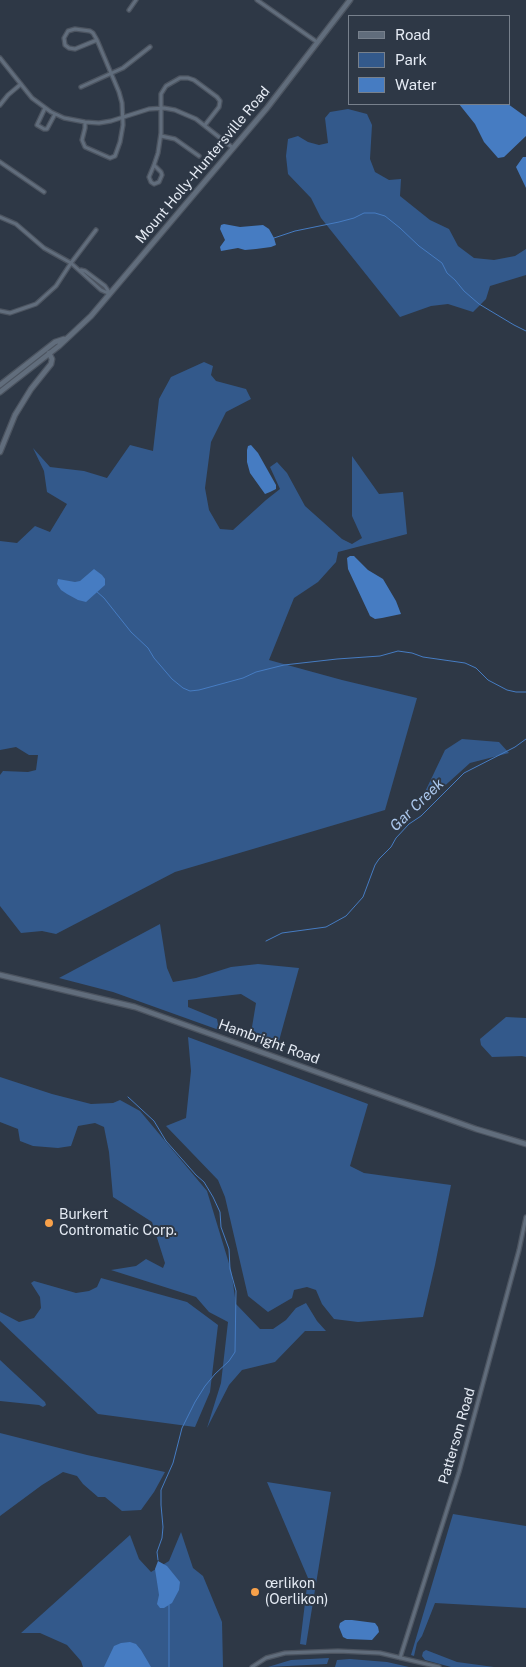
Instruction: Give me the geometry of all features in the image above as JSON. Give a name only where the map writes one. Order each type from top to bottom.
[{"type":"main road","name":"Mount Holly-Huntersville Road","points":[[0,392],[91,316],[267,108],[350,0]]},
{"type":"main road","name":"Mount Holly-Huntersville Road","points":[[0,385],[55,342],[66,338]]},
{"type":"main road","points":[[0,452],[15,415],[31,389],[51,364],[52,359],[49,353]]},
{"type":"main road","name":"Hambright Road","points":[[0,975],[135,1006],[476,1129],[526,1144]]},
{"type":"street","points":[[129,10],[136,0]]},
{"type":"street","points":[[257,0],[317,42]]},
{"type":"street","points":[[85,122],[86,128],[82,140],[84,145],[112,158],[116,154],[120,142],[124,117],[119,92],[111,74],[97,40],[94,33],[75,29],[68,31],[64,42],[66,47],[72,50],[97,40]]},
{"type":"street","points":[[81,87],[123,68],[150,47]]},
{"type":"street","points":[[0,58],[32,98],[55,114],[71,120],[104,122],[143,110],[161,108],[175,110],[185,113],[205,126],[233,148]]},
{"type":"street","points":[[154,165],[162,175],[159,182],[154,184],[150,182],[150,177],[154,165],[158,153],[161,136],[161,94],[166,86],[180,78],[191,79],[217,97],[220,101],[220,107],[205,126]]},
{"type":"street","points":[[0,105],[21,84]]},
{"type":"street","points":[[45,108],[37,125],[47,129],[55,114]]},
{"type":"street","points":[[161,136],[175,139],[199,156]]},
{"type":"street","points":[[0,162],[44,192]]},
{"type":"street","points":[[0,217],[16,224],[44,248],[71,263],[101,290],[110,294]]},
{"type":"street","points":[[0,311],[10,313],[36,304],[56,286],[96,230]]},
{"type":"street","name":"Patterson Road","points":[[400,1658],[459,1472],[526,1217]]},
{"type":"street","points":[[252,1667],[272,1656],[294,1652],[354,1651],[380,1653],[439,1667]]},
{"type":"green space","points":[[348,109],[367,114],[372,125],[370,159],[375,172],[389,180],[401,179],[400,196],[430,220],[449,229],[458,246],[474,258],[494,260],[515,256],[526,249],[526,275],[490,286],[486,299],[473,312],[448,304],[431,306],[400,317],[321,218],[311,198],[288,174],[286,156],[288,139],[298,136],[308,142],[319,145],[328,143],[325,118],[330,112]]},
{"type":"green space","points":[[204,362],[213,366],[211,375],[216,381],[246,389],[251,399],[226,412],[211,442],[205,488],[209,510],[220,529],[233,530],[280,489],[270,467],[277,462],[287,473],[305,506],[342,539],[352,544],[362,538],[352,516],[352,456],[379,494],[403,492],[407,534],[338,552],[336,562],[318,582],[294,598],[269,660],[417,698],[385,810],[175,872],[56,934],[42,931],[21,933],[0,906],[0,775],[3,771],[28,772],[36,770],[38,755],[29,755],[16,747],[0,750],[0,541],[17,543],[35,526],[50,532],[67,504],[47,492],[44,471],[33,448],[50,467],[84,471],[107,478],[130,445],[153,451],[159,399],[171,377]]},
{"type":"green space","points":[[462,739],[499,742],[509,753],[470,763],[439,791],[423,796],[445,750]]},
{"type":"green space","points":[[160,924],[167,968],[173,982],[196,978],[231,967],[258,964],[299,968],[277,1048],[250,1039],[256,1003],[241,994],[188,1000],[188,1007],[217,1019],[219,1030],[113,992],[59,978]]},
{"type":"green space","points":[[506,1017],[526,1018],[526,1057],[492,1057],[481,1045],[480,1039]]},
{"type":"green space","points":[[188,1037],[368,1104],[350,1166],[364,1173],[451,1185],[423,1317],[358,1322],[334,1319],[322,1304],[316,1290],[307,1287],[294,1290],[292,1298],[268,1312],[248,1296],[225,1197],[218,1180],[166,1126],[186,1118],[191,1071]]},
{"type":"green space","points":[[0,1077],[52,1094],[91,1104],[113,1103],[120,1100],[140,1111],[207,1191],[231,1270],[236,1304],[260,1329],[273,1329],[286,1320],[296,1308],[306,1303],[317,1321],[326,1331],[305,1331],[275,1362],[242,1370],[229,1385],[207,1428],[221,1383],[228,1322],[209,1312],[196,1297],[111,1270],[136,1266],[146,1259],[163,1268],[165,1263],[152,1222],[113,1197],[109,1152],[104,1127],[95,1123],[78,1126],[71,1146],[58,1148],[33,1146],[20,1141],[18,1129],[0,1122]]},
{"type":"green space","points":[[101,1278],[187,1302],[218,1325],[210,1392],[195,1427],[98,1414],[0,1321],[0,1312],[19,1322],[34,1318],[41,1308],[40,1297],[31,1283],[34,1281],[76,1293],[89,1291],[97,1287]]},
{"type":"green space","points":[[0,1360],[46,1405],[43,1407],[0,1401]]},
{"type":"green space","points":[[0,1433],[165,1472],[141,1510],[122,1511],[105,1497],[98,1497],[77,1476],[63,1472],[0,1516]]},
{"type":"green space","points":[[267,1482],[331,1492],[306,1645],[300,1644],[308,1578]]},
{"type":"green space","points":[[453,1514],[526,1526],[526,1608],[435,1603],[422,1636],[417,1643],[414,1656],[411,1655]]},
{"type":"green space","points":[[181,1532],[193,1568],[203,1576],[222,1622],[223,1667],[83,1667],[81,1661],[67,1645],[40,1633],[21,1633],[130,1535],[139,1559],[151,1572],[169,1561]]},
{"type":"green space","points":[[426,1650],[457,1662],[494,1667],[451,1667],[425,1660],[422,1656]]},
{"type":"green space","points":[[329,1658],[327,1664],[268,1667],[291,1660]]},
{"type":"green space","points":[[350,1659],[387,1662],[409,1667],[335,1667],[337,1660]]},
{"type":"water","points":[[460,105],[509,105],[526,117],[526,136],[504,157],[498,158],[484,142],[475,124]]},
{"type":"water","points":[[523,157],[526,157],[526,188],[516,167]]},
{"type":"water","points":[[221,225],[240,227],[263,225],[269,229],[276,245],[256,249],[245,250],[238,248],[221,251],[220,247],[225,240],[220,229]]},
{"type":"water","points":[[251,445],[258,453],[276,485],[276,489],[265,494],[250,473],[247,462],[247,450],[248,446]]},
{"type":"water","points":[[354,556],[368,570],[383,579],[401,614],[375,619],[370,616],[348,569],[347,558]]},
{"type":"water","points":[[94,569],[105,579],[105,585],[86,602],[67,594],[57,584],[58,579],[80,581]]},
{"type":"water","points":[[158,1561],[167,1566],[180,1582],[179,1590],[172,1603],[164,1608],[160,1608],[157,1604],[159,1595],[155,1569]]},
{"type":"water","points":[[345,1620],[375,1623],[379,1632],[372,1640],[347,1639],[343,1637],[339,1627],[340,1623]]},
{"type":"water","points":[[130,1642],[136,1644],[151,1667],[104,1667],[114,1646]]},
{"type":"waterway","points":[[274,238],[295,231],[354,218],[364,213],[375,213],[385,216],[419,246],[442,263],[447,273],[479,304],[526,331]]},
{"type":"waterway","points":[[96,591],[104,598],[131,632],[148,648],[172,679],[190,691],[243,678],[256,672],[284,665],[380,656],[398,651],[465,663],[476,668],[488,680],[507,690],[526,692]]},
{"type":"waterway","name":"Gar Creek","points":[[266,941],[282,933],[326,927],[346,916],[363,897],[379,859],[409,824],[421,816],[464,773],[515,747],[526,739]]},
{"type":"waterway","points":[[128,1097],[154,1121],[166,1141],[204,1182],[213,1197],[220,1212],[221,1227],[229,1249],[230,1269],[236,1291],[235,1352],[205,1386],[195,1402],[182,1428],[173,1463],[161,1490],[163,1527],[162,1538],[157,1552],[158,1560]]},
{"type":"waterway","points":[[169,1605],[169,1667]]},
{"type":"place","name":"Burkert Contromatic Corp.","points":[[49,1223]]},
{"type":"place","name":"œrlikon (Oerlikon)","points":[[255,1592]]}]
